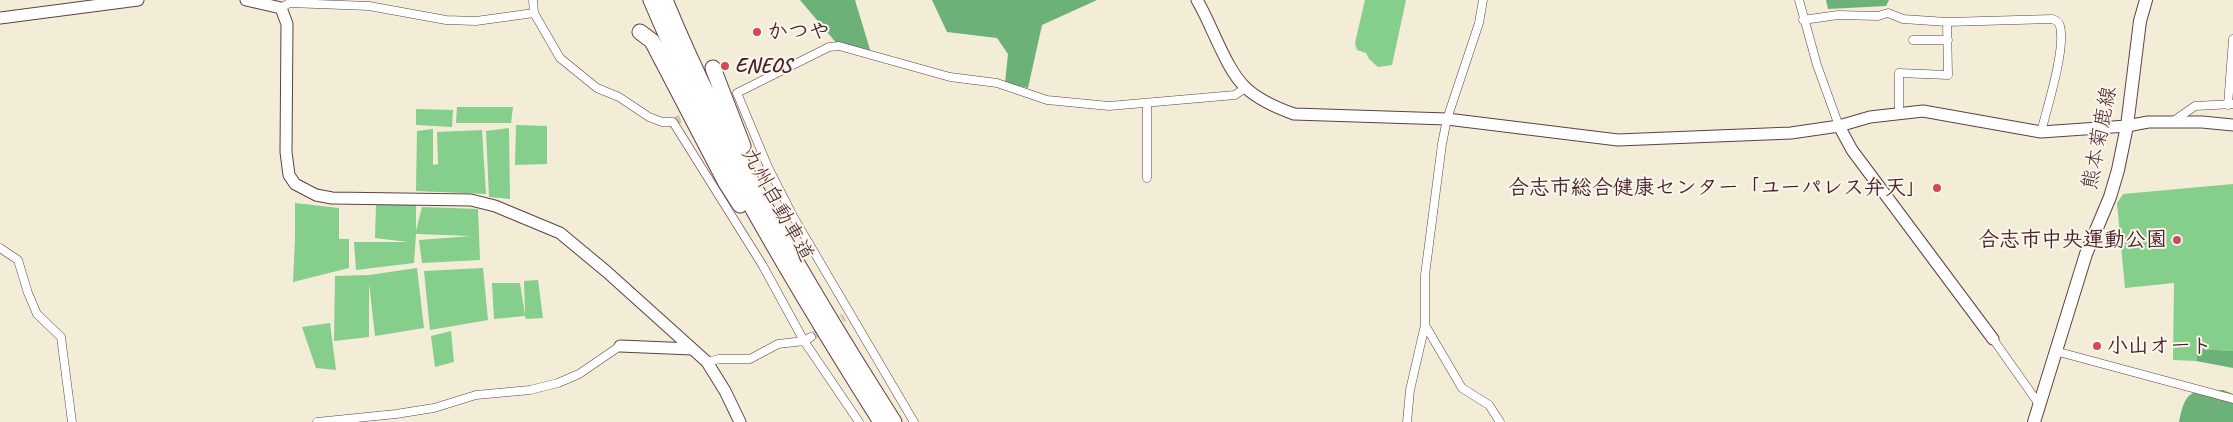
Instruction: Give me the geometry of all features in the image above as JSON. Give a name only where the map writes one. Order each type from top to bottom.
[{"type":"highway","name":"九州自動車道","points":[[651,0],[695,98],[742,190],[880,422]]},
{"type":"highway","name":"九州自動車道","points":[[665,0],[725,130],[809,284],[894,422]]},
{"type":"highway","points":[[640,32],[652,41],[726,183],[842,361]]},
{"type":"highway","points":[[713,68],[746,153],[809,284]]},
{"type":"main road","name":"熊本菊鹿線","points":[[2034,422],[2086,254],[2110,197],[2127,126],[2139,30],[2146,0]]},
{"type":"street","points":[[0,18],[138,0]]},
{"type":"street","points":[[246,0],[281,8],[290,3],[369,6],[446,20],[476,21],[534,13]]},
{"type":"street","points":[[532,0],[534,13],[560,58],[597,88],[619,97],[649,117],[662,122],[672,122],[859,422]]},
{"type":"street","points":[[1197,0],[1231,68],[1245,88],[1275,107],[1294,114],[1447,119],[1618,140],[1782,133],[1840,126],[1870,116],[1922,111],[1953,115],[2015,129],[2041,132],[2127,126],[2148,122],[2233,125]]},
{"type":"street","points":[[1407,422],[1410,390],[1424,326],[1425,275],[1431,217],[1447,119],[1480,23],[1483,0]]},
{"type":"street","points":[[1799,0],[1816,65],[1840,126],[1852,150],[2039,404]]},
{"type":"street","points":[[281,8],[287,24],[288,37],[287,165],[290,175],[296,184],[316,195],[332,198],[471,200],[495,206],[560,233],[607,272],[707,362],[725,391],[740,422]]},
{"type":"street","points":[[1803,20],[1838,15],[1878,16],[1888,13],[1903,19],[1948,22],[2052,18],[2060,26],[2060,41],[2056,73],[2041,132]]},
{"type":"street","points":[[1899,112],[1899,73],[1948,75],[1948,22]]},
{"type":"street","points":[[1913,40],[1948,40]]},
{"type":"street","points":[[2172,122],[2195,106],[2230,104],[2233,40]]},
{"type":"street","points":[[914,422],[847,314],[794,218],[768,167],[737,93],[829,47],[839,46],[950,77],[997,83],[1047,100],[1109,106],[1234,95],[1245,88]]},
{"type":"street","points":[[1147,103],[1147,178]]},
{"type":"street","points":[[0,248],[18,260],[28,293],[37,314],[62,337],[72,422]]},
{"type":"street","points":[[1424,326],[1462,388],[1489,406],[1500,422]]},
{"type":"street","points":[[707,362],[719,359],[750,359],[778,344],[808,339]]},
{"type":"street","points":[[317,422],[434,408],[476,395],[530,390],[558,383],[579,374],[620,346],[692,349]]},
{"type":"street","points":[[2055,351],[2233,399]]},
{"type":"green space","points":[[800,0],[855,0],[871,53],[838,45]]},
{"type":"green space","points":[[932,0],[1097,0],[1042,25],[1028,88],[1005,83],[1008,54],[997,38],[947,32]]},
{"type":"green space","points":[[1365,0],[1406,0],[1392,65],[1378,67],[1369,59],[1366,53],[1357,50],[1355,43]]},
{"type":"green space","points":[[1826,0],[1889,0],[1886,6],[1828,9]]},
{"type":"green space","points":[[457,107],[513,107],[511,123],[456,123]]},
{"type":"green space","points":[[416,109],[453,110],[452,127],[416,125]]},
{"type":"green space","points":[[516,125],[547,126],[547,164],[515,165]]},
{"type":"green space","points":[[509,128],[510,199],[489,197],[486,131]]},
{"type":"green space","points":[[433,129],[433,165],[438,164],[437,132],[482,130],[486,194],[416,191],[417,131]]},
{"type":"green space","name":"合志市中央運動公園","points":[[2233,184],[2233,351],[2198,349],[2196,361],[2173,360],[2174,283],[2125,288],[2117,203],[2123,194]]},
{"type":"green space","points":[[295,203],[339,208],[339,239],[349,239],[349,268],[293,282]]},
{"type":"green space","points":[[376,205],[416,205],[416,231],[422,207],[478,209],[480,260],[422,263],[419,240],[472,236],[416,234],[414,263],[356,270],[354,242],[408,242],[375,238]]},
{"type":"green space","points":[[417,268],[424,328],[375,336],[369,283],[369,337],[334,341],[335,276],[369,275]]},
{"type":"green space","points":[[483,268],[488,320],[430,330],[424,271]]},
{"type":"green space","points":[[538,280],[543,318],[526,319],[525,316],[494,319],[492,283],[520,283],[525,315],[524,281]]},
{"type":"green space","points":[[330,323],[336,370],[316,368],[302,327]]},
{"type":"green space","points":[[451,331],[454,362],[435,367],[431,336]]},
{"type":"green space","points":[[2198,349],[2233,351],[2233,368],[2196,361]]},
{"type":"green space","points":[[2223,390],[2233,394],[2233,422],[2179,422],[2184,403],[2192,394]]},
{"type":"tunnel","points":[[673,122],[691,114]]},
{"type":"tunnel","points":[[811,337],[844,317]]},
{"type":"place","name":"かつや","points":[[757,32]]},
{"type":"place","name":"ENEOS","points":[[725,66]]},
{"type":"place","name":"合志市総合健康センター「ユーパレス弁天」","points":[[1937,188]]},
{"type":"place","name":"合志市中央運動公園","points":[[2177,240]]},
{"type":"place","name":"小山オート","points":[[2097,346]]}]
